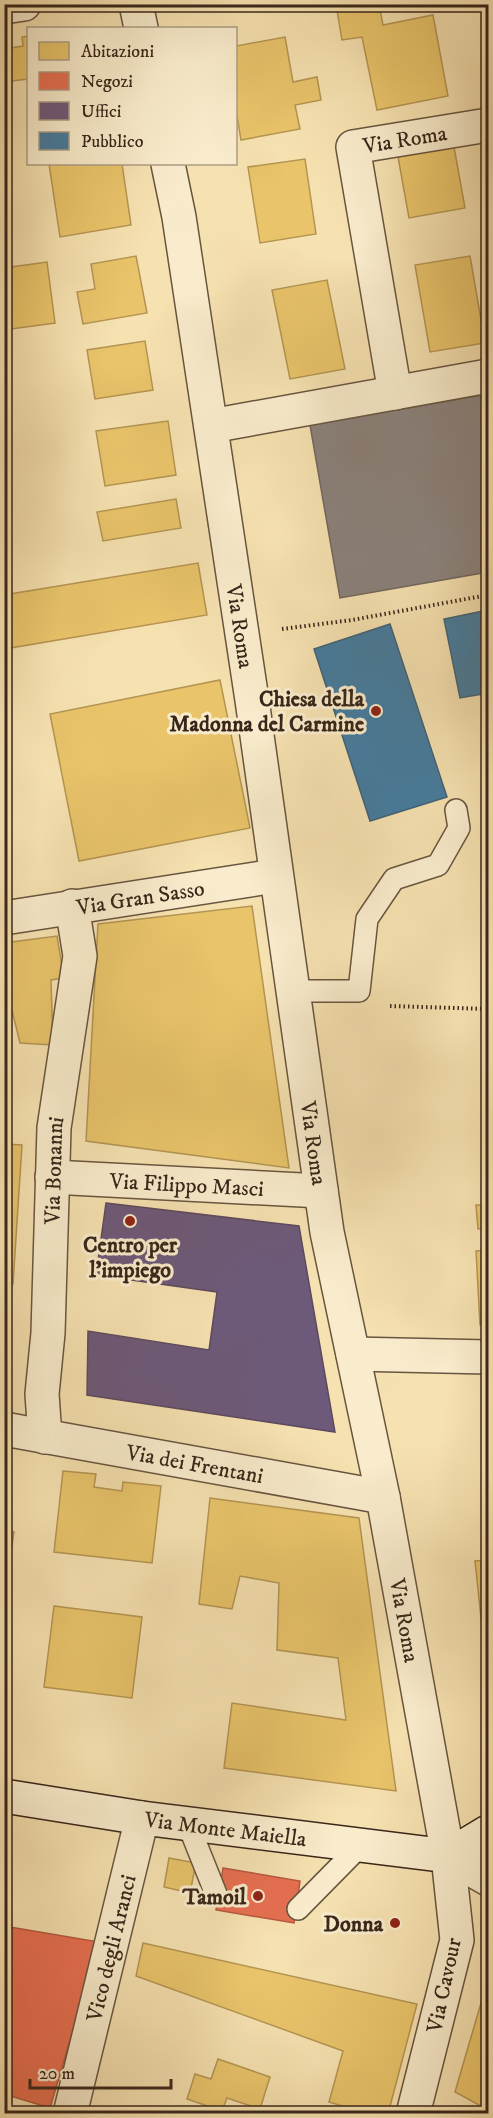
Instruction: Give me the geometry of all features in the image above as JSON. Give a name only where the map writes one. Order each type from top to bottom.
[{"type":"street","points":[[4,7],[24,4]]},
{"type":"street","points":[[136,4],[141,27]]},
{"type":"street","name":"Via Roma","points":[[394,393],[353,147],[489,125]]},
{"type":"street","name":"Via Roma","points":[[168,165],[179,217],[252,700],[321,1191],[383,1497],[448,1856]]},
{"type":"street","points":[[211,426],[489,376]]},
{"type":"street","name":"Via Gran Sasso","points":[[4,918],[275,876]]},
{"type":"street","name":"Via Bonanni","points":[[45,1437],[42,1394],[48,1334],[54,1128],[80,956],[72,906]]},
{"type":"street","name":"Via Filippo Masci","points":[[52,1177],[321,1191]]},
{"type":"street","points":[[353,1353],[489,1357]]},
{"type":"street","name":"Via dei Frentani","points":[[4,1429],[383,1497]]},
{"type":"street","name":"Via Monte Maiella","points":[[4,1796],[142,1818],[448,1856]]},
{"type":"street","name":"Vico degli Aranci","points":[[69,2114],[142,1818]]},
{"type":"street","points":[[448,1856],[489,1832]]},
{"type":"street","points":[[448,1856],[489,1879]]},
{"type":"street","name":"Via Cavour","points":[[413,2114],[457,1940],[448,1856]]},
{"type":"lane","points":[[292,992],[360,991],[367,919],[394,879],[438,865],[459,828],[456,810]]},
{"type":"lane","points":[[188,1824],[216,1894]]},
{"type":"lane","points":[[298,1909],[362,1845]]},
{"type":"path","points":[[306,626],[489,595]]},
{"type":"path","points":[[360,991],[387,1006],[489,1009]]},
{"type":"building: Abitazioni","points":[[365,4],[379,4],[383,25],[433,15],[448,96],[377,110],[362,37],[342,40],[337,10]]},
{"type":"building: Abitazioni","points":[[27,36],[27,79],[4,82],[4,49],[23,46],[22,37]]},
{"type":"building: Abitazioni","points":[[285,37],[293,82],[317,77],[321,100],[295,105],[300,129],[241,140],[237,116],[237,46]]},
{"type":"building: Abitazioni","points":[[454,147],[465,208],[409,218],[398,157]]},
{"type":"building: Abitazioni","points":[[305,159],[316,234],[260,243],[248,167]]},
{"type":"building: Abitazioni","points":[[49,165],[122,165],[131,225],[60,237]]},
{"type":"building: Abitazioni","points":[[136,256],[147,313],[83,324],[77,292],[95,289],[91,264]]},
{"type":"building: Abitazioni","points":[[470,256],[485,343],[430,352],[415,265]]},
{"type":"building: Abitazioni","points":[[47,262],[55,323],[4,330],[4,268]]},
{"type":"building: Abitazioni","points":[[327,280],[345,369],[290,379],[272,290]]},
{"type":"building: Abitazioni","points":[[145,341],[153,390],[95,399],[87,350]]},
{"type":"building: Abitazioni","points":[[168,421],[176,475],[105,486],[96,431]]},
{"type":"building: Abitazioni","points":[[176,499],[181,528],[103,541],[97,512]]},
{"type":"building: Abitazioni","points":[[198,563],[207,615],[4,649],[4,595]]},
{"type":"building: Abitazioni","points":[[220,680],[250,828],[79,861],[50,714]]},
{"type":"building: Abitazioni","points":[[488,789],[488,938],[484,939],[482,791]]},
{"type":"building: Abitazioni","points":[[252,906],[289,1168],[86,1141],[98,924]]},
{"type":"building: Abitazioni","points":[[57,936],[64,978],[51,980],[53,1045],[20,1043],[9,998],[4,998],[4,943]]},
{"type":"building: Abitazioni","points":[[485,1038],[488,1038],[488,1170],[486,1170]]},
{"type":"building: Abitazioni","points":[[4,1144],[22,1145],[13,1284],[4,1283]]},
{"type":"building: Abitazioni","points":[[476,1205],[488,1205],[488,1228],[478,1229]]},
{"type":"building: Abitazioni","points":[[488,1250],[488,1324],[480,1325],[476,1251]]},
{"type":"building: Abitazioni","points":[[63,1471],[96,1474],[94,1487],[122,1491],[123,1482],[161,1486],[152,1563],[54,1552]]},
{"type":"building: Abitazioni","points":[[210,1498],[359,1518],[396,1791],[224,1768],[232,1703],[346,1720],[338,1658],[277,1650],[279,1583],[240,1576],[232,1609],[199,1604]]},
{"type":"building: Abitazioni","points":[[4,1531],[14,1532],[4,1600]]},
{"type":"building: Abitazioni","points":[[488,1560],[488,1684],[475,1561]]},
{"type":"building: Abitazioni","points":[[54,1606],[142,1617],[132,1698],[44,1687]]},
{"type":"building: Abitazioni","points":[[169,1858],[196,1863],[190,1893],[164,1887]]},
{"type":"building: Abitazioni","points":[[143,1943],[417,2004],[388,2114],[368,2114],[329,2102],[343,2051],[136,1976]]},
{"type":"building: Abitazioni","points":[[488,1979],[488,2110],[455,2092]]},
{"type":"building: Abitazioni","points":[[218,2059],[270,2077],[260,2109],[227,2098],[222,2111],[187,2099],[195,2074],[211,2079]]},
{"type":"building: Negozi","name":"Tamoil","points":[[223,1868],[300,1881],[294,1923],[216,1910]]},
{"type":"building: Negozi","points":[[4,1926],[99,1942],[50,2108],[4,2094],[4,2013],[10,1996],[4,1991]]},
{"type":"building: Uffici","points":[[106,1203],[299,1226],[335,1432],[87,1395],[88,1331],[209,1350],[217,1292],[96,1275]]},
{"type":"building: Pubblico","points":[[488,610],[488,693],[460,698],[444,619]]},
{"type":"building: Pubblico","name":"Chiesa della Madonna del Carmine","points":[[390,624],[447,797],[370,821],[314,649]]},
{"type":"building: Industria","points":[[488,394],[488,572],[340,598],[310,425]]},
{"type":"place","name":"Chiesa della Madonna del Carmine","points":[[376,711]]},
{"type":"place","name":"Centro per l'impiego","points":[[130,1221]]},
{"type":"place","name":"Tamoil","points":[[258,1896]]},
{"type":"place","name":"Donna","points":[[395,1923]]}]
